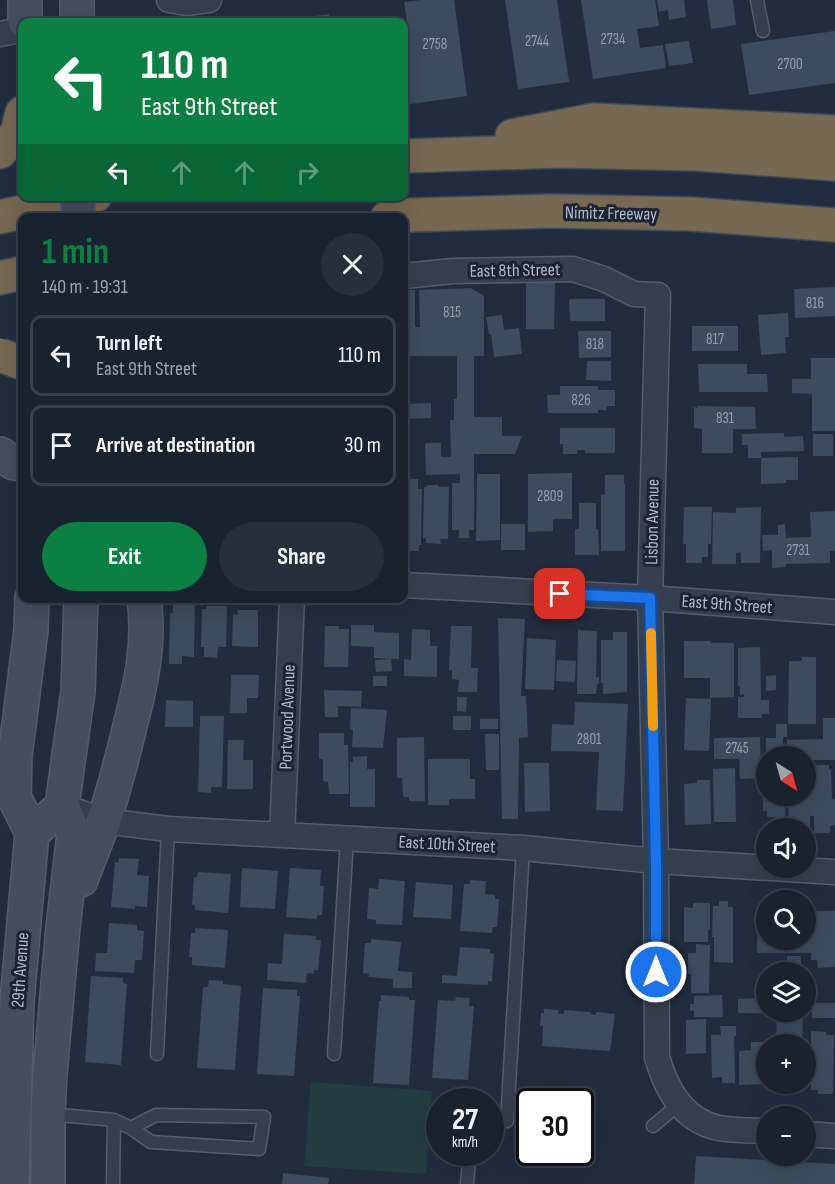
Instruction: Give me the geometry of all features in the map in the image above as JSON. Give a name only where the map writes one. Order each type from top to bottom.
[{"type":"highway","points":[[408,155],[594,120],[835,132]]},
{"type":"highway","points":[[0,152],[18,129]]},
{"type":"highway","points":[[408,155],[560,151],[697,154],[835,164]]},
{"type":"highway","points":[[18,213],[72,201]]},
{"type":"highway","name":"Nimitz Freeway","points":[[408,215],[551,212],[691,214],[835,225]]},
{"type":"highway","points":[[0,217],[18,213]]},
{"type":"highway","points":[[408,231],[484,213]]},
{"type":"highway","points":[[0,278],[18,274]]},
{"type":"highway","points":[[0,348],[18,343]]},
{"type":"highway","points":[[0,356],[18,362]]},
{"type":"main road","points":[[25,0],[25,18]]},
{"type":"main road","points":[[77,0],[77,18]]},
{"type":"main road","points":[[32,603],[31,630],[8,768],[14,797],[32,833],[62,806],[78,691],[81,603]]},
{"type":"main road","points":[[63,927],[104,821],[120,767],[146,651],[147,618],[145,603]]},
{"type":"main road","name":"29th Avenue","points":[[24,1113],[50,1074],[74,834],[62,806]]},
{"type":"main road","name":"29th Avenue","points":[[12,1184],[24,1113],[17,1001],[32,833]]},
{"type":"main road","name":"29th Avenue","points":[[24,1113],[48,1184]]},
{"type":"street","points":[[169,0],[186,3],[209,0]]},
{"type":"street","points":[[0,34],[18,31]]},
{"type":"street","name":"East 8th Street","points":[[408,276],[453,271],[573,269],[604,279],[634,294],[658,295]]},
{"type":"street","name":"Lisbon Avenue","points":[[658,295],[650,598],[656,861],[657,1058],[662,1076],[679,1104]]},
{"type":"street","name":"East 9th Street","points":[[408,585],[650,598],[835,612]]},
{"type":"street","name":"Portwood Avenue","points":[[282,835],[292,603]]},
{"type":"street","name":"East 10th Street","points":[[62,806],[104,821],[168,829],[523,848],[656,861],[835,873]]},
{"type":"street","points":[[679,1104],[704,1123],[719,1128],[756,1130]]},
{"type":"street","points":[[816,1135],[835,1136]]},
{"type":"lane","points":[[758,0],[763,31]]},
{"type":"lane","points":[[157,1054],[168,829]]},
{"type":"lane","points":[[334,1053],[347,839]]},
{"type":"lane","points":[[504,1121],[507,1121],[523,848]]},
{"type":"lane","points":[[653,1126],[679,1104]]},
{"type":"lane","points":[[24,1113],[114,1120],[131,1128],[151,1142],[259,1149],[264,1117],[156,1114],[131,1128]]},
{"type":"lane","points":[[113,1184],[114,1120]]},
{"type":"lane","points":[[467,1184],[469,1166]]},
{"type":"green space","points":[[311,1082],[426,1091],[426,1174],[304,1166]]},
{"type":"building","points":[[454,0],[467,96],[408,104],[408,18],[404,2]]},
{"type":"building","points":[[505,0],[557,0],[569,82],[518,89]]},
{"type":"building","points":[[581,0],[655,0],[659,26],[637,29],[640,48],[663,45],[666,68],[593,79]]},
{"type":"building","points":[[657,0],[684,0],[686,17],[669,20],[668,10],[659,12]]},
{"type":"building","points":[[707,0],[733,0],[736,25],[711,29]]},
{"type":"building","points":[[329,14],[330,18],[300,18]]},
{"type":"building","points":[[835,31],[835,83],[749,95],[741,44]]},
{"type":"building","points":[[689,41],[693,63],[669,66],[665,44]]},
{"type":"building","points":[[526,281],[555,282],[554,329],[526,329]]},
{"type":"building","points":[[835,287],[835,316],[795,318],[794,289]]},
{"type":"building","points":[[471,288],[484,296],[484,356],[474,356],[474,417],[502,417],[502,436],[522,436],[515,454],[474,454],[474,530],[469,530],[469,538],[459,538],[459,530],[452,530],[452,483],[460,483],[460,474],[426,475],[425,443],[441,443],[441,457],[451,457],[450,420],[454,420],[454,399],[457,399],[457,356],[408,356],[408,290],[415,290],[415,327],[420,327],[419,290]]},
{"type":"building","points":[[569,299],[605,299],[605,321],[570,321]]},
{"type":"building","points":[[788,313],[789,337],[785,337],[786,353],[761,355],[758,315]]},
{"type":"building","points":[[502,315],[504,330],[519,328],[522,354],[494,357],[486,317]]},
{"type":"building","points":[[692,326],[738,326],[738,351],[692,351]]},
{"type":"building","points":[[578,331],[611,331],[611,357],[579,358]]},
{"type":"building","points":[[811,358],[835,358],[835,431],[812,431],[812,394],[792,393],[792,379],[811,379]]},
{"type":"building","points":[[587,361],[611,361],[611,381],[586,380]]},
{"type":"building","points":[[698,364],[747,364],[747,374],[767,374],[768,392],[699,392]]},
{"type":"building","points":[[560,386],[598,386],[598,390],[615,390],[615,406],[607,406],[606,410],[598,410],[598,413],[548,413],[547,395],[560,395]]},
{"type":"building","points":[[431,403],[431,418],[408,419],[408,404]]},
{"type":"building","points":[[697,406],[755,407],[756,429],[733,429],[733,453],[702,453],[702,429],[694,428],[694,407],[697,408]]},
{"type":"building","points":[[560,428],[615,428],[615,453],[585,453],[585,450],[577,450],[577,454],[563,454],[563,444],[560,444]]},
{"type":"building","points":[[784,433],[784,437],[803,436],[804,451],[761,452],[761,458],[748,458],[748,445],[742,445],[742,434]]},
{"type":"building","points":[[813,434],[833,434],[833,456],[813,456]]},
{"type":"building","points":[[798,457],[798,480],[761,484],[761,458]]},
{"type":"building","points":[[572,473],[572,519],[553,519],[553,531],[528,532],[528,474]]},
{"type":"building","points":[[477,474],[500,474],[500,540],[476,541]]},
{"type":"building","points":[[605,475],[624,475],[625,551],[601,551],[601,495],[605,494]]},
{"type":"building","points":[[408,479],[418,479],[418,489],[422,489],[419,551],[408,551]]},
{"type":"building","points":[[427,485],[449,487],[448,539],[440,539],[441,544],[426,543],[426,538],[423,538],[424,487]]},
{"type":"building","points":[[579,503],[596,503],[599,555],[575,555],[575,529],[579,529]]},
{"type":"building","points":[[684,507],[712,507],[711,544],[708,544],[708,557],[702,557],[702,563],[686,563],[686,544],[683,544]]},
{"type":"building","points":[[761,507],[760,563],[741,563],[741,552],[736,553],[736,564],[712,564],[713,512],[736,513],[736,508]]},
{"type":"building","points":[[835,511],[835,551],[830,551],[830,563],[786,564],[786,567],[772,568],[772,550],[763,551],[762,535],[778,535],[778,525],[785,524],[786,538],[811,537],[810,512]]},
{"type":"building","points":[[501,524],[525,524],[525,550],[501,550]]},
{"type":"building","points":[[173,603],[195,603],[194,657],[182,656],[182,664],[169,664],[170,613],[173,613]]},
{"type":"building","points":[[206,606],[227,606],[226,647],[218,647],[217,658],[204,657],[204,647],[201,647],[202,609],[206,609]]},
{"type":"building","points":[[237,610],[258,610],[258,647],[232,646],[233,614],[238,615]]},
{"type":"building","points":[[498,618],[525,619],[521,696],[526,696],[528,737],[519,738],[518,819],[502,819]]},
{"type":"building","points":[[351,625],[374,625],[374,632],[399,633],[399,659],[374,658],[374,647],[351,646]]},
{"type":"building","points":[[325,626],[349,629],[348,667],[324,667]]},
{"type":"building","points":[[451,626],[472,626],[471,668],[478,668],[477,692],[458,692],[459,680],[452,679],[452,670],[449,670]]},
{"type":"building","points":[[412,629],[430,630],[430,646],[437,646],[437,677],[404,676],[404,659],[411,660]]},
{"type":"building","points":[[578,630],[597,631],[596,677],[599,677],[599,684],[597,684],[596,694],[577,694]]},
{"type":"building","points":[[613,632],[627,632],[627,692],[603,694],[601,640],[613,640]]},
{"type":"building","points":[[527,638],[556,640],[554,690],[525,689]]},
{"type":"building","points":[[684,641],[734,643],[734,697],[710,698],[710,678],[684,678]]},
{"type":"building","points":[[760,647],[761,700],[769,700],[769,714],[761,714],[762,718],[738,718],[738,697],[744,697],[744,694],[740,695],[740,686],[738,686],[738,648]]},
{"type":"building","points":[[802,657],[816,657],[816,724],[788,724],[789,661],[801,661]]},
{"type":"building","points":[[391,659],[392,671],[376,672],[375,660]]},
{"type":"building","points":[[557,660],[576,661],[575,682],[556,681]]},
{"type":"building","points":[[231,675],[259,675],[258,698],[247,698],[247,713],[230,713]]},
{"type":"building","points":[[776,675],[776,690],[766,691],[766,676]]},
{"type":"building","points":[[373,676],[387,676],[387,686],[373,686]]},
{"type":"building","points":[[324,690],[362,691],[361,707],[338,706],[338,717],[325,717]]},
{"type":"building","points":[[457,697],[467,697],[466,712],[457,711]]},
{"type":"building","points":[[686,698],[711,699],[709,751],[684,750]]},
{"type":"building","points":[[166,700],[193,701],[193,727],[165,727]]},
{"type":"building","points":[[575,702],[628,704],[623,811],[596,810],[599,752],[551,751],[552,724],[574,725]]},
{"type":"building","points":[[351,708],[387,710],[383,748],[352,747]]},
{"type":"building","points":[[200,716],[224,716],[222,787],[211,787],[211,793],[198,792]]},
{"type":"building","points":[[453,716],[471,716],[471,730],[453,730]]},
{"type":"building","points":[[823,718],[835,718],[835,760],[816,760],[816,746],[787,746],[787,740],[823,739]]},
{"type":"building","points":[[480,719],[498,719],[498,729],[480,729]]},
{"type":"building","points":[[776,724],[787,724],[787,737],[783,737],[783,746],[766,746],[766,738],[776,738]]},
{"type":"building","points":[[319,733],[344,733],[344,745],[348,745],[349,794],[329,794],[328,782],[323,781],[323,759],[319,759]]},
{"type":"building","points":[[485,734],[499,734],[499,770],[486,770]]},
{"type":"building","points":[[424,737],[425,801],[409,801],[409,797],[403,797],[402,778],[397,778],[397,738]]},
{"type":"building","points":[[760,737],[760,746],[756,746],[756,778],[740,779],[739,759],[714,759],[714,738]]},
{"type":"building","points":[[228,740],[244,740],[243,760],[253,760],[253,789],[227,789]]},
{"type":"building","points":[[367,756],[367,769],[375,769],[375,807],[350,807],[350,762],[353,762],[353,757]]},
{"type":"building","points":[[428,759],[470,759],[470,779],[475,779],[475,799],[449,799],[449,805],[428,805]]},
{"type":"building","points":[[524,763],[549,763],[550,811],[525,812]]},
{"type":"building","points":[[816,765],[829,765],[832,799],[835,799],[835,825],[830,826],[830,833],[816,833],[814,816],[789,818],[788,806],[816,806]]},
{"type":"building","points":[[735,768],[736,822],[714,822],[713,769]]},
{"type":"building","points":[[697,780],[710,780],[711,824],[685,825],[684,784],[697,783]]},
{"type":"building","points":[[763,806],[786,806],[785,818],[767,817],[767,811],[763,811]]},
{"type":"building","points":[[119,858],[139,859],[137,875],[149,876],[147,907],[135,906],[135,909],[111,907],[115,862],[118,863]]},
{"type":"building","points":[[242,868],[278,871],[275,909],[240,907]]},
{"type":"building","points":[[290,868],[321,870],[320,886],[324,886],[322,915],[317,915],[317,919],[286,917]]},
{"type":"building","points":[[198,872],[231,874],[228,913],[195,910],[195,906],[192,905],[194,877],[197,877]]},
{"type":"building","points":[[379,879],[405,881],[402,925],[376,924],[376,920],[367,919],[369,888],[378,889]]},
{"type":"building","points":[[470,880],[486,881],[485,894],[495,895],[495,899],[499,899],[497,927],[493,927],[492,933],[460,931],[464,884],[470,884]]},
{"type":"building","points":[[416,882],[453,885],[451,919],[413,917]]},
{"type":"building","points":[[719,901],[728,901],[728,907],[733,907],[733,963],[714,962],[713,906],[719,906]]},
{"type":"building","points":[[693,903],[710,903],[708,942],[684,942],[684,907],[693,908]]},
{"type":"building","points":[[816,911],[835,911],[835,967],[818,968],[817,960],[811,960],[811,953],[757,953],[757,950],[816,950]]},
{"type":"building","points":[[109,923],[137,925],[137,930],[144,931],[142,960],[135,960],[134,973],[95,971],[96,953],[107,953]]},
{"type":"building","points":[[195,928],[228,930],[225,968],[192,965],[192,957],[189,957],[191,933],[195,933]]},
{"type":"building","points":[[284,934],[316,936],[316,940],[321,940],[318,970],[314,970],[314,974],[307,973],[306,983],[267,980],[268,963],[282,964]]},
{"type":"building","points":[[371,939],[401,942],[398,971],[412,972],[412,988],[393,988],[393,979],[368,977],[369,974],[363,973],[365,943],[371,943]]},
{"type":"building","points":[[696,944],[710,945],[709,993],[691,993],[688,953],[696,953]]},
{"type":"building","points":[[460,947],[490,949],[490,953],[494,954],[492,982],[488,981],[488,985],[442,983],[442,975],[457,976]]},
{"type":"building","points":[[787,956],[801,956],[801,962],[787,962]]},
{"type":"building","points":[[91,976],[123,978],[123,983],[127,984],[121,1065],[85,1062]]},
{"type":"building","points":[[209,980],[241,986],[235,1070],[197,1068],[203,987],[208,987]]},
{"type":"building","points":[[263,988],[297,990],[297,996],[300,996],[294,1076],[257,1074]]},
{"type":"building","points":[[381,995],[409,997],[409,1000],[415,1000],[409,1085],[373,1083]]},
{"type":"building","points":[[722,995],[723,1017],[694,1017],[694,1010],[690,1011],[690,1004],[694,1004],[694,996]]},
{"type":"building","points":[[456,997],[470,998],[469,1006],[474,1006],[468,1080],[432,1078],[438,1000],[455,1001]]},
{"type":"building","points":[[756,998],[756,1013],[738,1013],[738,999]]},
{"type":"building","points":[[816,1003],[835,1003],[835,1018],[816,1018]]},
{"type":"building","points":[[544,1009],[559,1010],[558,1014],[564,1014],[564,1010],[591,1012],[596,1015],[596,1012],[615,1014],[610,1051],[542,1046],[543,1026],[540,1026],[541,1013],[544,1013]]},
{"type":"building","points":[[706,1019],[706,1053],[686,1054],[686,1020]]},
{"type":"building","points":[[777,1022],[803,1022],[802,1034],[776,1034]]},
{"type":"building","points":[[720,1026],[736,1026],[736,1036],[734,1036],[735,1083],[722,1083],[722,1077],[712,1078],[711,1035],[721,1035]]},
{"type":"building","points":[[811,1031],[834,1035],[833,1094],[818,1094],[816,1090],[816,1034],[811,1034]]},
{"type":"building","points":[[751,1042],[756,1042],[756,1084],[739,1085],[739,1051],[751,1050]]},
{"type":"building","points":[[696,1156],[756,1159],[756,1166],[835,1164],[835,1184],[694,1184]]},
{"type":"building","points":[[283,1173],[329,1178],[328,1184],[282,1184]]},
{"type":"slow traffic","points":[[651,633],[653,726]]},
{"type":"route","points":[[560,594],[650,598],[656,972]]}]
